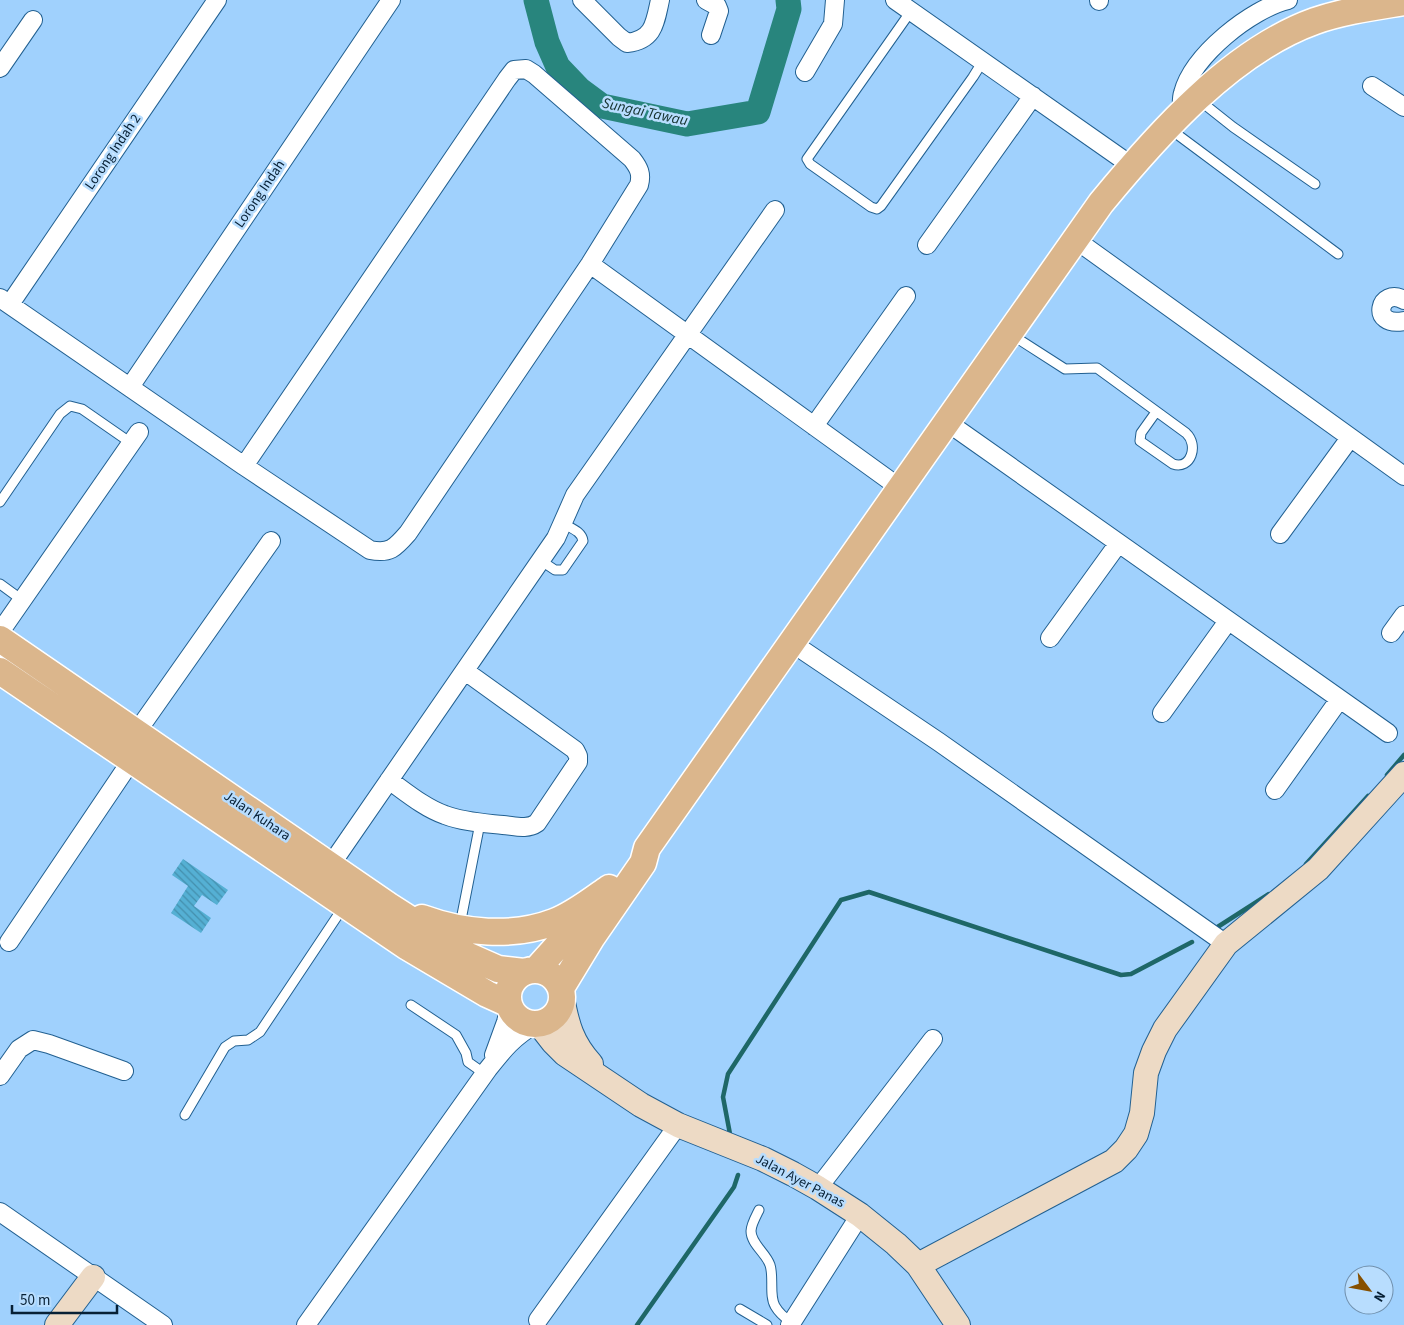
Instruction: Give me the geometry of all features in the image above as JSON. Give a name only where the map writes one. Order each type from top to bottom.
[{"type":"main road","points":[[647,848],[633,857],[609,888],[530,971],[517,978],[511,985],[508,994],[509,1005],[513,1013],[520,1019],[537,1024],[548,1021],[556,1015],[561,1006],[562,992],[592,936],[642,863],[647,848],[1101,203],[1132,166],[1182,113],[1240,63],[1314,21],[1352,10],[1404,2]]},
{"type":"main road","name":"Jalan Kuhara","points":[[0,639],[330,866],[464,954],[486,965],[509,972],[530,971]]},
{"type":"main road","name":"Jalan Kuhara","points":[[0,670],[344,906],[406,946],[509,1005]]},
{"type":"main road","points":[[389,906],[430,921],[460,928],[476,931],[515,931],[554,922],[609,888]]},
{"type":"main road","points":[[530,971],[547,972],[555,978],[562,992]]},
{"type":"street","name":"Lorong Indah 2","points":[[5,301],[217,0]]},
{"type":"street","name":"Lorong Indah","points":[[130,387],[391,0]]},
{"type":"street","points":[[582,0],[627,43],[637,42],[649,34],[656,21],[660,0]]},
{"type":"street","points":[[706,0],[717,6],[719,11],[712,35]]},
{"type":"street","points":[[805,72],[833,24],[835,0]]},
{"type":"street","points":[[895,0],[1132,166]]},
{"type":"street","points":[[1182,113],[1183,92],[1206,52],[1238,26],[1281,1]]},
{"type":"street","points":[[0,68],[33,20]]},
{"type":"street","points":[[5,301],[244,466],[370,550],[384,552],[398,546],[590,264],[639,185],[641,178],[638,167],[534,74],[526,69],[514,70],[244,466]]},
{"type":"street","points":[[1372,86],[1404,107]]},
{"type":"street","points":[[927,245],[1032,96]]},
{"type":"street","points":[[330,866],[556,538],[575,495],[775,210]]},
{"type":"street","points":[[1076,240],[1404,476]]},
{"type":"street","points":[[590,264],[900,488]]},
{"type":"street","points":[[814,426],[906,296]]},
{"type":"street","points":[[1404,300],[1396,297],[1387,299],[1382,305],[1380,312],[1389,320],[1404,321]]},
{"type":"street","points":[[947,422],[1388,733]]},
{"type":"street","points":[[0,632],[135,438]]},
{"type":"street","points":[[1280,534],[1350,438]]},
{"type":"street","points":[[136,734],[271,541]]},
{"type":"street","points":[[1050,638],[1118,544]]},
{"type":"street","points":[[1391,633],[1404,615]]},
{"type":"street","points":[[1162,713],[1228,622]]},
{"type":"street","points":[[792,644],[939,742],[1226,944]]},
{"type":"street","points":[[389,780],[428,807],[446,816],[480,823],[531,827],[537,823],[578,762],[578,756],[575,750],[465,671]]},
{"type":"street","points":[[1275,790],[1339,700]]},
{"type":"street","points":[[9,942],[132,761]]},
{"type":"street","points":[[918,1265],[1114,1161],[1136,1134],[1142,1114],[1146,1073],[1154,1051],[1166,1029],[1226,944],[1318,869],[1404,774]]},
{"type":"street","name":"Jalan Ayer Panas","points":[[562,992],[566,1022],[572,1036],[580,1052],[607,1082]]},
{"type":"street","points":[[487,1072],[506,1022],[509,1005]]},
{"type":"street","points":[[306,1325],[509,1043],[521,1032],[537,1024]]},
{"type":"street","name":"Jalan Ayer Panas","points":[[537,1024],[566,1054],[641,1104],[704,1137],[763,1159],[818,1188],[860,1215],[896,1244],[918,1265],[958,1325]]},
{"type":"street","points":[[818,1188],[932,1039]]},
{"type":"street","points":[[0,1076],[19,1048],[33,1040],[124,1071]]},
{"type":"street","points":[[538,1320],[678,1125]]},
{"type":"street","points":[[0,1212],[163,1325]]},
{"type":"street","points":[[791,1324],[860,1215]]},
{"type":"street","points":[[57,1325],[93,1276]]},
{"type":"lane","points":[[911,11],[806,159],[810,164],[877,209],[973,77],[982,61]]},
{"type":"lane","points":[[1182,113],[1233,127],[1315,184]]},
{"type":"lane","points":[[1182,113],[1338,254]]},
{"type":"lane","points":[[1010,334],[1065,369],[1097,368],[1190,437],[1193,443],[1192,451],[1186,462],[1178,466],[1140,441],[1141,434],[1156,412]]},
{"type":"lane","points":[[0,502],[60,414],[70,406],[82,409],[135,438]]},
{"type":"lane","points":[[540,560],[555,570],[563,570],[583,541],[583,536],[580,533],[562,523]]},
{"type":"lane","points":[[0,584],[22,600]]},
{"type":"lane","points":[[460,928],[480,823]]},
{"type":"lane","points":[[185,1114],[224,1047],[234,1041],[248,1040],[260,1032],[344,906]]},
{"type":"lane","points":[[411,1005],[456,1035],[466,1052],[468,1062],[487,1072]]},
{"type":"lane","points":[[759,1210],[750,1229],[752,1236],[766,1255],[770,1266],[773,1289],[772,1299],[775,1307],[791,1324]]},
{"type":"lane","points":[[740,1309],[767,1325]]},
{"type":"building","points":[[183,859],[228,890],[217,905],[202,895],[194,906],[211,918],[201,933],[171,913],[188,886],[172,875]]},
{"type":"waterway","name":"Sungai Tawau","points":[[536,0],[547,42],[558,67],[579,89],[602,106],[687,124],[758,112],[789,9],[788,0]]},
{"type":"waterway","points":[[1387,775],[1404,755]]},
{"type":"waterway","points":[[1306,864],[1368,796]]},
{"type":"waterway","points":[[730,1134],[723,1097],[728,1074],[841,900],[869,892],[1121,975],[1131,974],[1192,942]]},
{"type":"waterway","points":[[1216,928],[1269,894]]},
{"type":"waterway","points":[[637,1325],[734,1187],[738,1175]]}]
